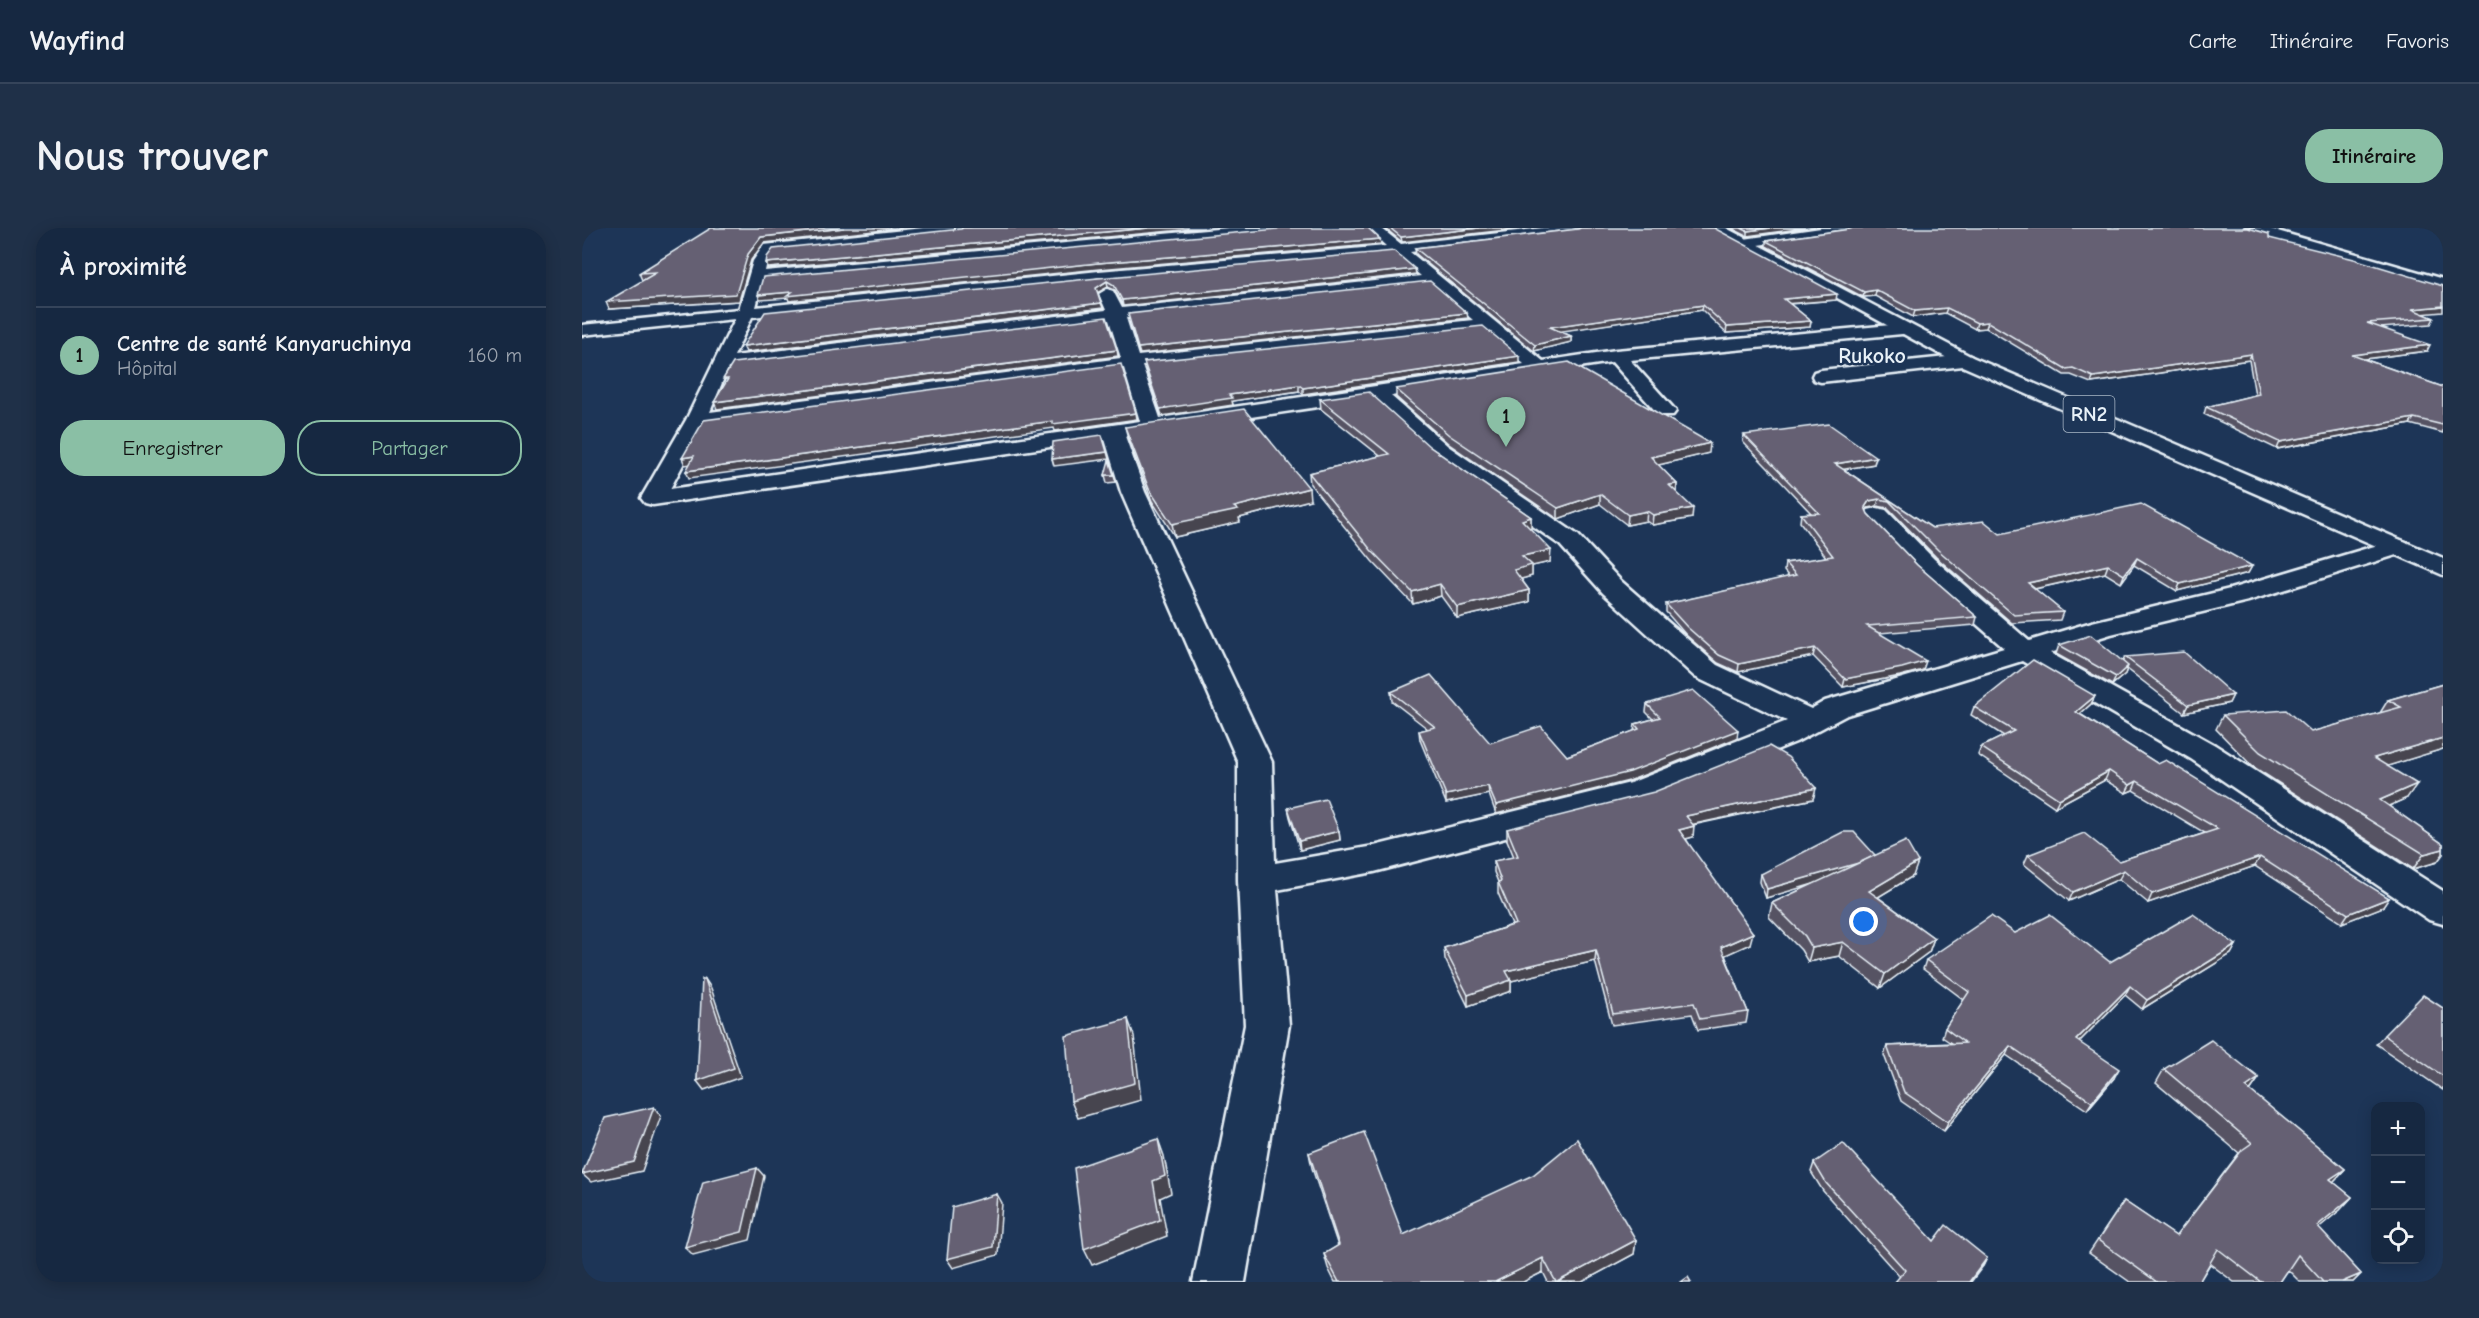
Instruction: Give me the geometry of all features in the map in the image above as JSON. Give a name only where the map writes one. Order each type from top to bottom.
[{"type":"main road","points":[[962,228],[770,248],[760,261],[746,313],[696,420],[653,498],[1375,393],[1616,355],[1902,329]]},
{"type":"main road","points":[[757,276],[1082,236],[1277,228]]},
{"type":"main road","points":[[1374,228],[1538,366]]},
{"type":"main road","points":[[582,330],[1099,276],[1399,249],[1578,228]]},
{"type":"main road","name":"RN2","points":[[1716,228],[1902,329],[1966,361],[2443,567]]},
{"type":"main road","points":[[1744,243],[1849,228]]},
{"type":"main road","points":[[2252,228],[2443,284]]},
{"type":"main road","points":[[1082,236],[1116,314],[1152,426]]},
{"type":"main road","points":[[721,363],[1116,314],[1434,279]]},
{"type":"main road","points":[[696,420],[1130,362],[1486,324]]},
{"type":"main road","points":[[1616,355],[1666,411]]},
{"type":"main road","points":[[1821,376],[1966,361]]},
{"type":"main road","points":[[1375,393],[1440,451],[1569,540],[1612,586],[1706,671],[1812,721]]},
{"type":"main road","points":[[1113,431],[1133,492],[1255,762],[1257,880],[1267,1025],[1219,1282]]},
{"type":"main road","points":[[1877,515],[1925,565],[2024,651],[2072,676],[2203,752],[2443,910]]},
{"type":"main road","points":[[1257,880],[1374,859],[1640,792],[1785,735],[1836,708],[2102,628],[2238,595],[2397,547]]},
{"type":"building","points":[[711,228],[844,228],[761,237],[748,254],[736,294],[606,302],[657,272],[639,273]]},
{"type":"building","points":[[963,228],[1149,228],[766,263],[773,249]]},
{"type":"building","points":[[1279,228],[1368,228],[1380,239],[1098,263],[787,296],[792,292],[758,295],[763,277]]},
{"type":"building","points":[[1390,228],[1479,228],[1401,237]]},
{"type":"building","points":[[1581,228],[1714,228],[1837,294],[1784,299],[1811,321],[1727,327],[1703,305],[1550,327],[1571,336],[1535,345],[1415,248]]},
{"type":"building","points":[[1741,228],[1771,228],[1747,231]]},
{"type":"building","points":[[1853,228],[2248,228],[2269,234],[2269,238],[2354,259],[2443,286],[2443,306],[2412,309],[2434,318],[2367,323],[2430,345],[2352,355],[2443,387],[2443,425],[2414,418],[2280,442],[2206,407],[2259,394],[2251,354],[2093,377],[2073,368],[2066,369],[1988,322],[1977,323],[1947,308],[1915,311],[1876,290],[1864,292],[1766,241]]},
{"type":"building","points":[[1394,251],[1415,269],[1122,300],[1114,285],[1107,281],[1096,288],[1101,303],[743,346],[765,312]]},
{"type":"building","points":[[1430,281],[1467,313],[1138,348],[1128,314]]},
{"type":"building","points":[[1106,317],[1117,350],[714,402],[728,379],[723,379],[733,363]]},
{"type":"building","points":[[1483,326],[1519,356],[1303,388],[1299,385],[1229,395],[1232,398],[1160,409],[1144,362]]},
{"type":"building","points":[[1569,362],[1710,443],[1651,457],[1677,484],[1669,485],[1693,508],[1653,515],[1647,511],[1628,515],[1600,494],[1558,508],[1449,435],[1396,389]]},
{"type":"building","points":[[1121,364],[1136,413],[1053,424],[1053,421],[686,471],[694,456],[682,458],[704,420]]},
{"type":"building","points":[[1369,392],[1430,447],[1531,517],[1522,520],[1551,550],[1522,556],[1532,565],[1514,570],[1529,590],[1457,607],[1440,584],[1412,592],[1371,550],[1309,473],[1389,454],[1320,399]]},
{"type":"building","points":[[1244,409],[1309,488],[1234,507],[1238,510],[1172,524],[1149,489],[1125,427]]},
{"type":"building","points":[[1829,424],[1876,457],[1835,464],[1932,528],[1984,521],[2000,534],[2141,504],[2252,566],[2180,584],[2137,558],[2124,575],[2108,565],[2028,583],[2063,612],[2014,615],[1938,550],[1889,501],[1879,499],[1869,501],[1865,507],[1868,514],[1917,565],[1977,617],[1867,626],[1926,661],[1902,668],[1845,679],[1815,648],[1739,664],[1719,655],[1687,627],[1666,604],[1796,575],[1785,563],[1833,556],[1801,514],[1819,513],[1744,435]]},
{"type":"building","points":[[1102,435],[1107,452],[1052,459],[1053,442]]},
{"type":"building","points":[[1109,460],[1114,475],[1105,475]]},
{"type":"building","points":[[2091,635],[2128,666],[2116,677],[2059,645]]},
{"type":"building","points":[[2184,652],[2233,695],[2188,705],[2125,657]]},
{"type":"building","points":[[2033,660],[2095,696],[2076,712],[2158,764],[2166,760],[2389,898],[2348,914],[2260,857],[2152,894],[2124,870],[2073,892],[2028,855],[2084,833],[2119,861],[2218,829],[2137,781],[2130,785],[2109,771],[2059,799],[1981,747],[2014,731],[1974,707]]},
{"type":"building","points":[[1431,675],[1490,743],[1541,726],[1567,756],[1639,729],[1635,724],[1660,717],[1647,704],[1693,690],[1738,730],[1630,772],[1496,805],[1488,786],[1446,795],[1419,731],[1435,727],[1391,692]]},
{"type":"building","points":[[2443,684],[2443,738],[2374,758],[2417,784],[2380,800],[2443,844],[2443,849],[2424,854],[2260,752],[2223,715],[2286,710],[2311,732],[2401,707],[2388,700]]},
{"type":"building","points":[[1769,746],[1788,757],[1816,788],[1686,816],[1694,826],[1679,830],[1753,933],[1721,947],[1748,1012],[1700,1019],[1694,1003],[1613,1014],[1596,950],[1506,971],[1511,980],[1468,995],[1444,948],[1516,924],[1498,882],[1501,881],[1494,861],[1518,856],[1507,829],[1654,792]]},
{"type":"building","points":[[1326,799],[1339,831],[1299,841],[1288,808]]},
{"type":"building","points":[[1843,832],[1854,832],[1875,855],[1862,862],[1767,889],[1761,874]]},
{"type":"building","points":[[1906,841],[1918,862],[1869,891],[1934,938],[1885,974],[1843,942],[1812,948],[1805,936],[1772,903]]},
{"type":"building","points":[[2193,914],[2236,945],[2147,1000],[2130,986],[2076,1040],[2119,1069],[2092,1102],[2010,1046],[1948,1122],[1904,1092],[1887,1046],[1965,1043],[1945,1028],[1969,992],[1926,960],[1991,916],[2015,933],[2050,915],[2110,962]]},
{"type":"building","points":[[702,979],[705,979],[734,1068],[697,1081]]},
{"type":"building","points":[[2423,995],[2443,1008],[2443,1076],[2384,1035]]},
{"type":"building","points":[[1128,1019],[1135,1083],[1071,1101],[1066,1036]]},
{"type":"building","points":[[2211,1040],[2259,1078],[2246,1087],[2345,1169],[2330,1179],[2352,1197],[2317,1226],[2361,1274],[2342,1282],[2323,1282],[2298,1255],[2280,1282],[2261,1282],[2218,1249],[2199,1282],[2157,1282],[2098,1240],[2124,1201],[2176,1236],[2242,1150],[2252,1143],[2164,1069]]},
{"type":"building","points":[[654,1107],[634,1162],[582,1174],[605,1118]]},
{"type":"building","points":[[1364,1132],[1403,1235],[1533,1175],[1577,1139],[1636,1240],[1557,1282],[1543,1258],[1495,1282],[1339,1282],[1324,1254],[1339,1245],[1309,1153]]},
{"type":"building","points":[[1158,1139],[1165,1176],[1153,1181],[1160,1220],[1084,1249],[1074,1168]]},
{"type":"building","points":[[1843,1143],[1934,1241],[1946,1225],[1987,1258],[1969,1282],[1895,1282],[1905,1270],[1826,1183],[1814,1163]]},
{"type":"building","points":[[757,1168],[742,1232],[685,1247],[703,1182]]},
{"type":"building","points":[[997,1194],[993,1247],[947,1259],[952,1207]]},
{"type":"building","points":[[1688,1277],[1691,1282],[1681,1282]]},
{"type":"place","name":"Centre de santé Kanyaruchinya","points":[[1506,447]]},
{"type":"district","name":"Rukoko","points":[[1872,356]]}]
